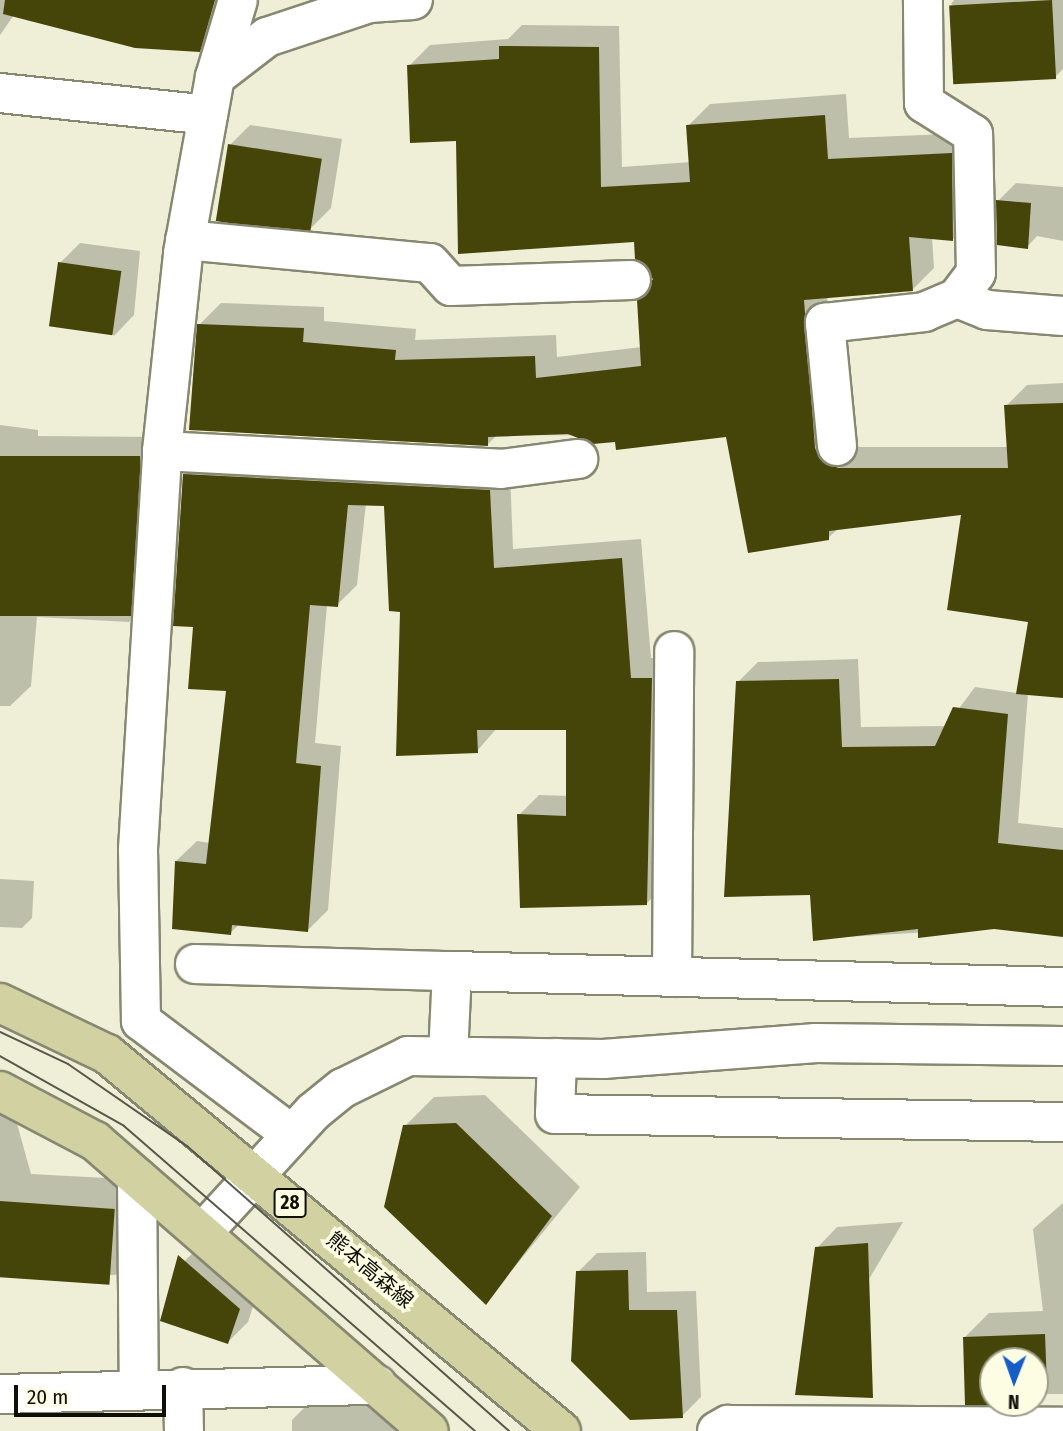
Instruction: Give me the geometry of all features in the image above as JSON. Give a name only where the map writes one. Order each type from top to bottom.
[{"type":"main road","name":"熊本高森線","points":[[0,1003],[107,1054],[254,1173],[561,1431]]},
{"type":"main road","points":[[0,1091],[95,1141],[429,1431]]},
{"type":"street","points":[[238,0],[215,77],[186,240],[162,451],[138,849],[141,1021],[291,1134]]},
{"type":"street","points":[[215,77],[267,37],[369,3],[413,0]]},
{"type":"street","points":[[837,446],[825,323],[924,312],[957,298],[976,273],[973,134],[924,103],[923,0]]},
{"type":"street","points":[[0,93],[208,115]]},
{"type":"street","points":[[186,240],[430,263],[451,286],[631,280]]},
{"type":"street","points":[[957,298],[986,310],[1063,316]]},
{"type":"street","points":[[162,451],[501,469],[579,459]]},
{"type":"street","points":[[672,977],[674,650]]},
{"type":"street","points":[[195,964],[1063,987]]},
{"type":"street","points":[[448,1056],[452,971]]},
{"type":"street","points":[[203,1232],[291,1134],[343,1087],[408,1056],[557,1058],[816,1042],[1063,1046]]},
{"type":"street","points":[[557,1058],[555,1114],[1063,1122]]},
{"type":"street","points":[[137,1178],[139,1389]]},
{"type":"street","points":[[0,1394],[183,1387],[377,1385]]},
{"type":"street","points":[[183,1387],[184,1431]]},
{"type":"street","points":[[717,1431],[728,1426],[1063,1427]]},
{"type":"building","points":[[5,0],[215,0],[200,52],[135,48],[3,14]]},
{"type":"building","points":[[1052,0],[1056,79],[953,84],[949,5]]},
{"type":"building","points":[[499,46],[599,47],[601,187],[690,182],[686,125],[825,115],[828,159],[952,153],[953,241],[909,237],[913,291],[804,300],[815,448],[820,459],[838,468],[1008,468],[1004,405],[1063,403],[1063,698],[1016,694],[1028,622],[947,610],[961,515],[829,531],[829,540],[748,553],[726,437],[616,450],[615,442],[593,444],[568,434],[488,437],[488,446],[189,430],[197,324],[304,328],[303,342],[396,350],[395,360],[535,356],[536,378],[641,366],[637,300],[653,279],[635,259],[634,242],[458,254],[456,141],[410,143],[407,65],[499,59]]},
{"type":"building","points":[[228,144],[322,159],[310,236],[216,221]]},
{"type":"building","points":[[996,200],[1031,203],[1028,249],[997,245]]},
{"type":"building","points":[[58,262],[121,271],[112,335],[49,326]]},
{"type":"building","points":[[0,456],[140,456],[140,616],[0,616]]},
{"type":"building","points":[[183,474],[490,490],[494,568],[622,558],[631,678],[652,678],[647,905],[520,908],[517,814],[566,816],[566,730],[477,730],[478,753],[396,756],[400,612],[389,611],[384,506],[348,505],[338,607],[310,605],[296,763],[321,766],[308,932],[232,925],[231,935],[172,929],[175,861],[206,864],[226,691],[188,689],[193,627],[173,626]]},
{"type":"building","points":[[839,679],[842,747],[935,746],[953,707],[1008,714],[998,843],[1063,850],[1063,937],[994,929],[918,938],[918,929],[813,941],[810,895],[724,897],[736,681]]},
{"type":"building","points":[[456,1123],[552,1216],[486,1305],[384,1207],[403,1125]]},
{"type":"building","points":[[0,1201],[115,1209],[109,1285],[0,1277]]},
{"type":"building","points":[[868,1243],[873,1398],[795,1395],[815,1247]]},
{"type":"building","points":[[178,1255],[240,1309],[228,1344],[160,1321]]},
{"type":"building","points":[[628,1270],[629,1310],[677,1310],[683,1418],[630,1420],[571,1361],[576,1271]]},
{"type":"building","points":[[1045,1334],[1046,1347],[979,1347],[979,1405],[965,1405],[963,1337]]},
{"type":"tram line","points":[[0,1032],[68,1064],[187,1146],[509,1431]]},
{"type":"tram line","points":[[0,1056],[124,1126],[475,1431]]}]
